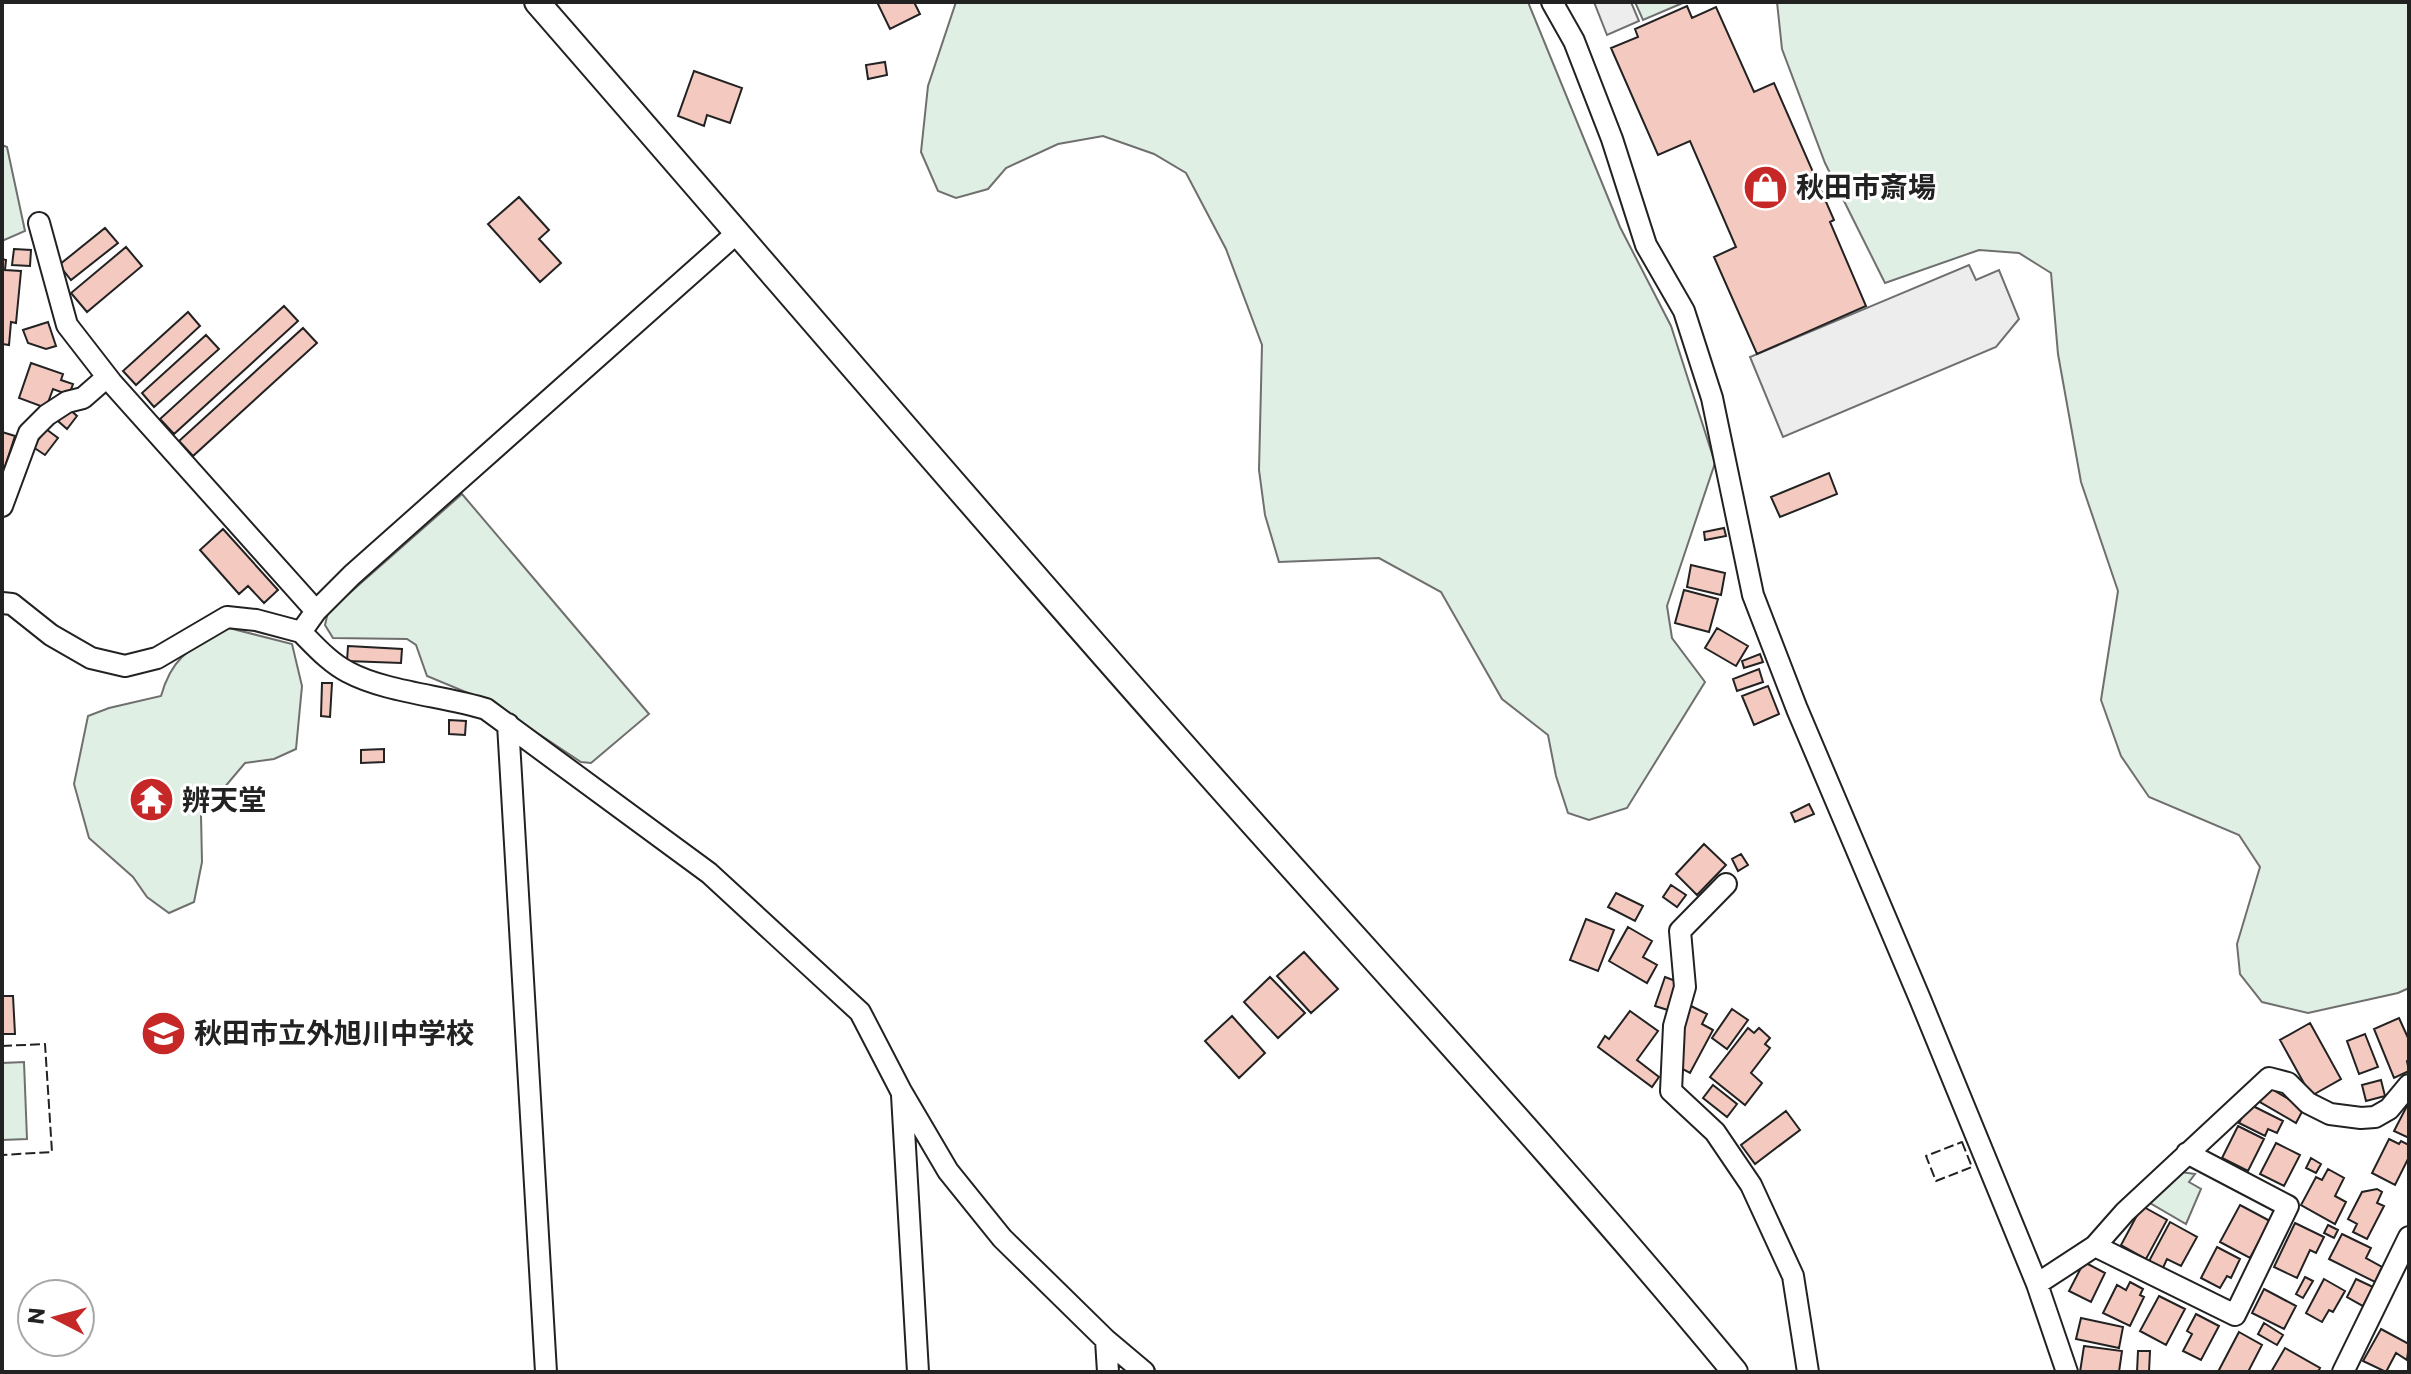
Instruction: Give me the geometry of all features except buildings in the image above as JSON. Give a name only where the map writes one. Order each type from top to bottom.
[{"type":"street","points":[[537,2],[1191,755],[1363,944],[1650,1269],[1735,1372]]},
{"type":"street","points":[[1552,2],[1574,41],[1612,139],[1646,245],[1684,311],[1712,398],[1753,595],[1797,709],[2037,1284],[2067,1372]]},
{"type":"street","points":[[39,223],[67,325],[107,377],[316,611]]},
{"type":"street","points":[[301,632],[316,611],[352,575],[738,232]]},
{"type":"street","points":[[2,506],[29,433],[47,415],[67,402],[83,398],[107,377]]},
{"type":"street","points":[[2,603],[12,604],[51,635],[91,658],[125,666],[157,658],[227,617],[256,620],[301,632],[327,658],[349,673],[486,709],[709,873],[860,1012],[948,1171],[1002,1238],[1106,1340],[1144,1372]]},
{"type":"street","points":[[508,724],[546,1372]]},
{"type":"street","points":[[1726,884],[1680,931],[1685,987],[1674,1026],[1671,1091],[1715,1132],[1751,1185],[1793,1276],[1808,1372]]},
{"type":"street","points":[[2037,1284],[2095,1246],[2125,1212],[2269,1078],[2288,1083],[2308,1103],[2330,1114],[2361,1118],[2375,1117],[2389,1109],[2409,1085]]},
{"type":"street","points":[[901,1091],[918,1372]]},
{"type":"street","points":[[2095,1246],[2235,1315],[2288,1206],[2187,1153]]},
{"type":"street","points":[[2343,1372],[2409,1237]]},
{"type":"street","points":[[1106,1340],[1108,1372]]},
{"type":"green space","points":[[956,2],[1528,2],[1620,227],[1671,326],[1715,463],[1667,606],[1672,638],[1705,682],[1627,808],[1589,820],[1568,813],[1556,776],[1548,735],[1502,699],[1441,592],[1379,558],[1279,562],[1265,515],[1259,470],[1262,345],[1226,249],[1186,173],[1154,154],[1103,136],[1058,144],[1006,168],[988,189],[956,198],[938,191],[921,152],[928,86]]},
{"type":"green space","points":[[1635,2],[1685,2],[1643,20]]},
{"type":"green space","points":[[1777,2],[2409,2],[2409,988],[2308,1013],[2262,1002],[2240,974],[2237,944],[2260,867],[2239,835],[2149,797],[2121,756],[2101,700],[2118,591],[2081,482],[2058,354],[2051,273],[2019,253],[1979,250],[1885,283],[1825,163],[1782,49]]},
{"type":"green space","points":[[2,145],[7,147],[25,231],[2,241]]},
{"type":"green space","points":[[462,494],[649,714],[591,763],[581,762],[492,703],[427,676],[416,645],[407,639],[333,638],[325,625],[328,612]]},
{"type":"green space","points":[[229,628],[292,644],[302,686],[296,749],[274,759],[245,763],[201,815],[202,862],[194,902],[169,913],[147,897],[133,877],[89,838],[74,784],[88,716],[161,696],[172,670],[186,653]]},
{"type":"green space","points":[[24,1062],[27,1139],[2,1140],[2,1063]]},
{"type":"green space","points":[[2181,1172],[2195,1174],[2189,1182],[2201,1189],[2186,1224],[2150,1203]]},
{"type":"shaded area","points":[[1594,2],[1631,2],[1639,21],[1607,35]]},
{"type":"shaded area","points":[[1969,265],[1976,280],[1999,270],[2019,319],[1996,347],[1783,437],[1750,357]]},
{"type":"fence","points":[[2,1046],[45,1044],[52,1152],[2,1155]]},
{"type":"fence","points":[[1962,1142],[1972,1167],[1936,1181],[1926,1156],[1962,1142]]},
{"type":"place","name":"秋田市斎場","points":[[1765,187]]},
{"type":"place","name":"辨天堂","points":[[151,800]]},
{"type":"place","name":"秋田市立外旭川中学校","points":[[163,1033]]}]
